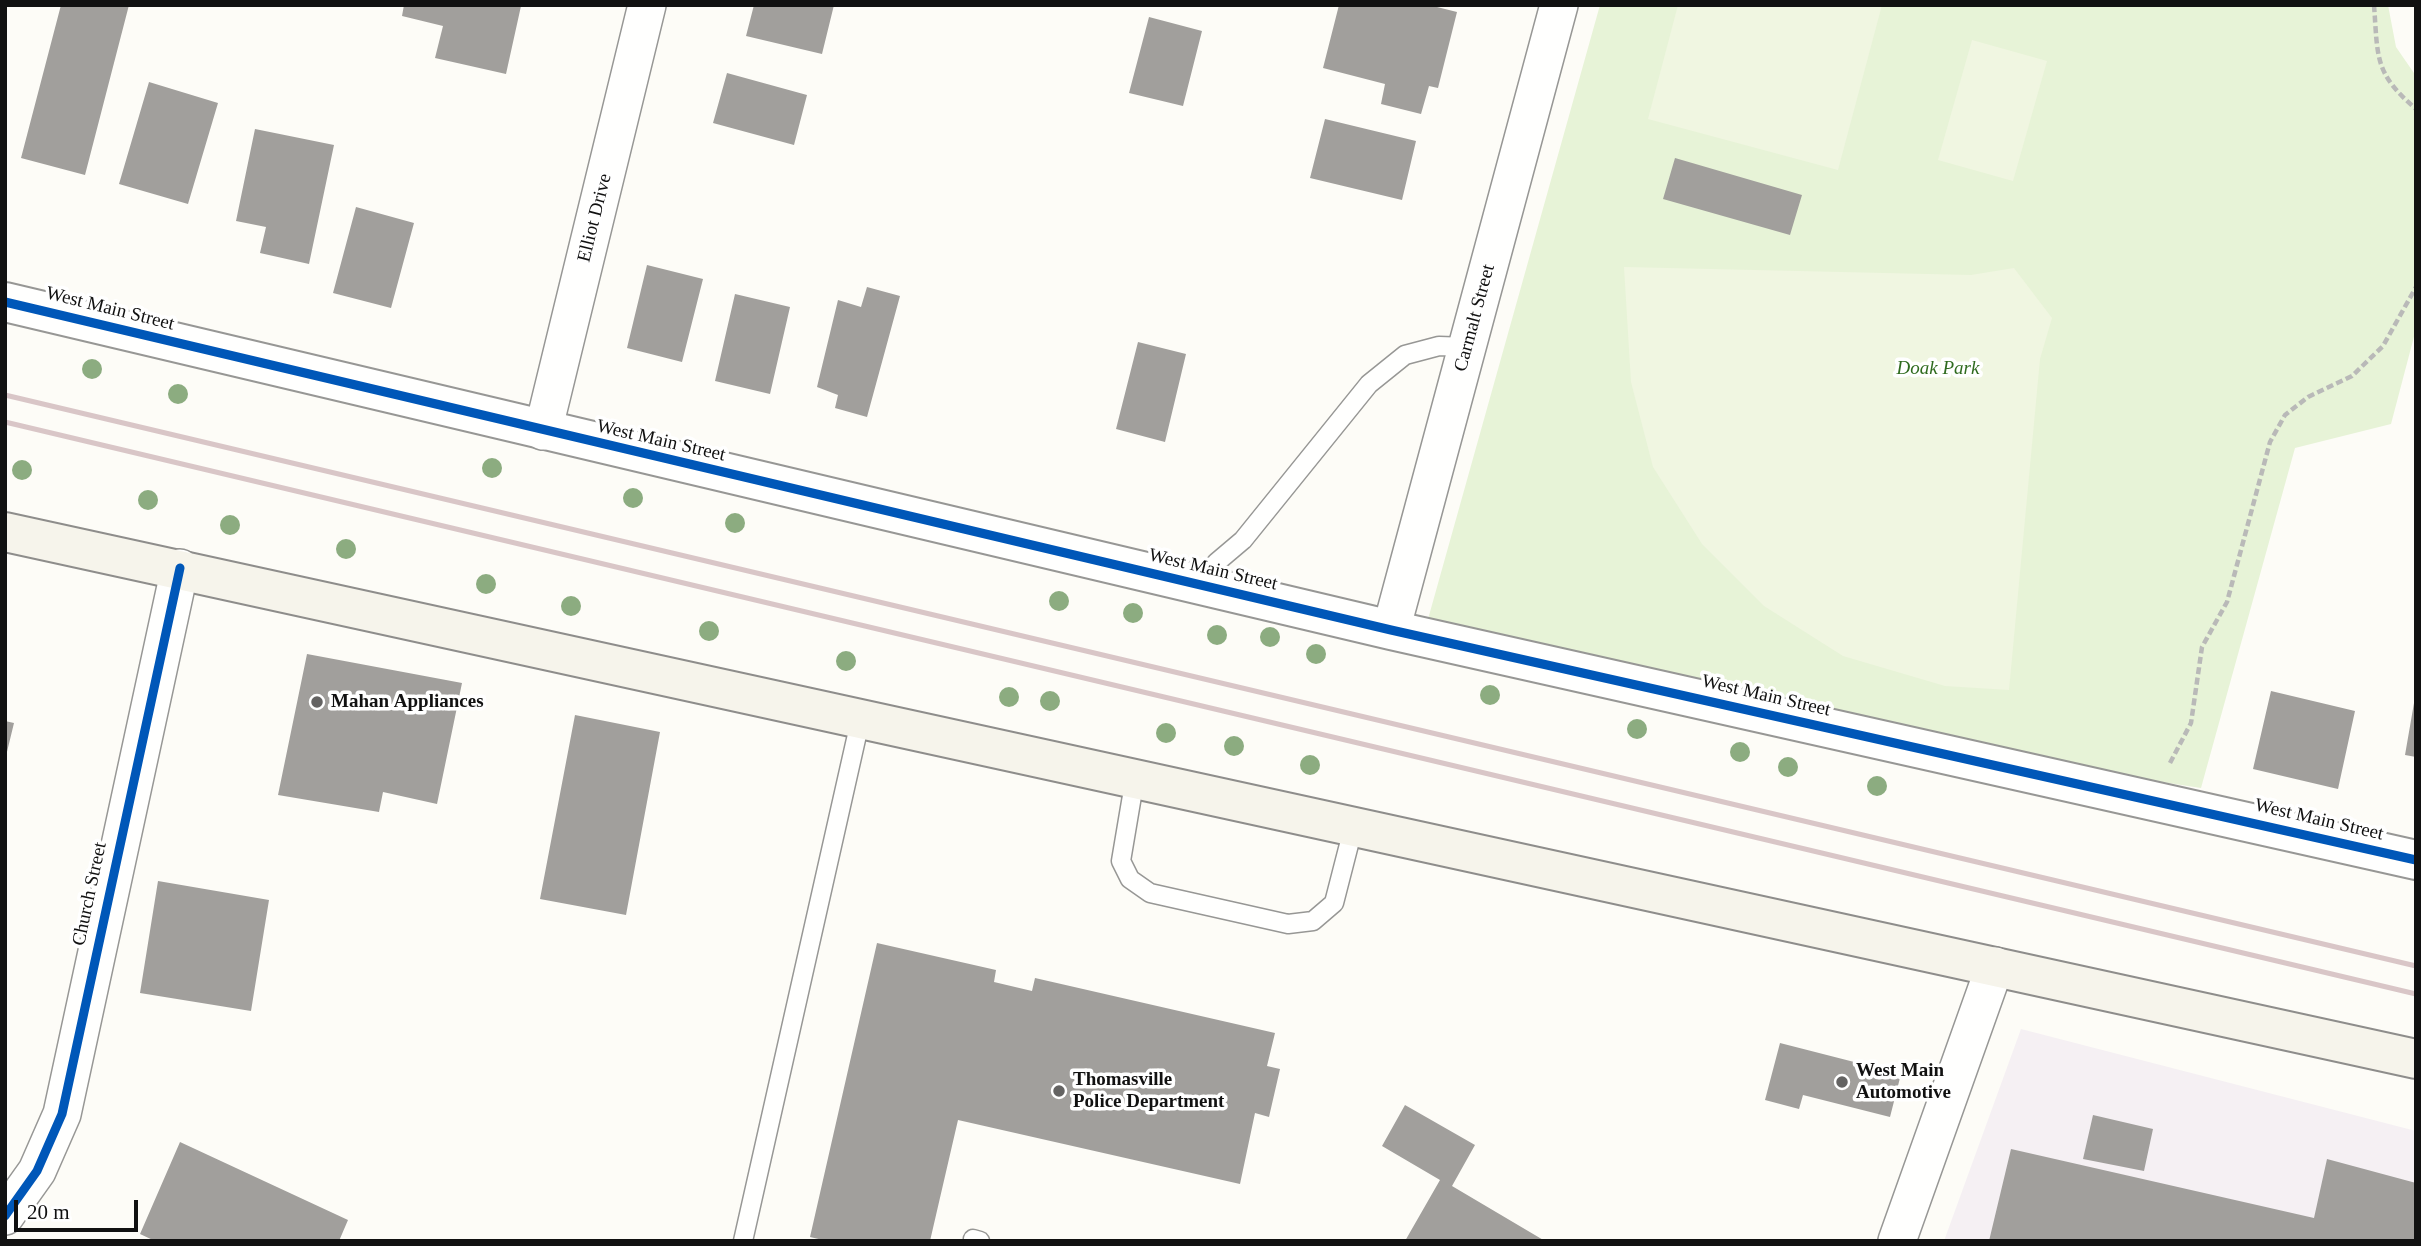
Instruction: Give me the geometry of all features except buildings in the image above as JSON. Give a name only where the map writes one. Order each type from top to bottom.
[{"type":"main road","points":[[5,532],[180,568],[2416,1059]]},
{"type":"street","name":"Elliot Drive","points":[[543,431],[647,5]]},
{"type":"street","name":"Carmalt Street","points":[[1391,630],[1559,5]]},
{"type":"street","name":"West Main Street","points":[[5,302],[1391,630],[2416,859]]},
{"type":"street","name":"Church Street","points":[[5,1216],[37,1171],[62,1114],[180,568]]},
{"type":"street","points":[[1897,1241],[1995,966]]},
{"type":"lane","points":[[1198,585],[1217,562],[1243,540],[1370,384],[1405,355],[1439,346],[1467,347]]},
{"type":"lane","points":[[743,1241],[861,717]]},
{"type":"lane","points":[[1135,778],[1121,861],[1130,879],[1150,892],[1288,924],[1313,921],[1334,902],[1354,825]]},
{"type":"path","points":[[2374,5],[2378,59],[2392,90],[2416,109]]},
{"type":"path","points":[[2146,799],[2179,751],[2191,723],[2202,647],[2227,602],[2270,442],[2285,415],[2308,397],[2352,376],[2383,346],[2416,287]]},
{"type":"shaded area","points":[[2021,1029],[2416,1131],[2416,1241],[1944,1241]]},
{"type":"green space","name":"Doak Park","points":[[1600,5],[2388,5],[2396,47],[2416,76],[2416,329],[2391,424],[2295,448],[2201,788],[2136,778],[1423,637]]},
{"type":"green space","points":[[1678,5],[1882,5],[1838,170],[1648,119]]},
{"type":"green space","points":[[1972,40],[2047,61],[2013,181],[1938,160]]},
{"type":"green space","points":[[1624,267],[1971,275],[2014,268],[2052,318],[2040,359],[2009,690],[1945,686],[1843,656],[1764,606],[1702,544],[1653,467],[1631,382]]},
{"type":"railway","points":[[5,395],[2416,966]]},
{"type":"railway","points":[[5,422],[2416,994]]},
{"type":"cycle path","points":[[5,302],[1391,630],[2416,860]]},
{"type":"cycle path","points":[[5,1216],[37,1171],[62,1114],[180,568]]},
{"type":"place","name":"Mahan Appliances","points":[[317,702]]},
{"type":"place","name":"West Main Automotive","points":[[1842,1082]]},
{"type":"place","name":"Thomasville Police Department","points":[[1059,1091]]}]
